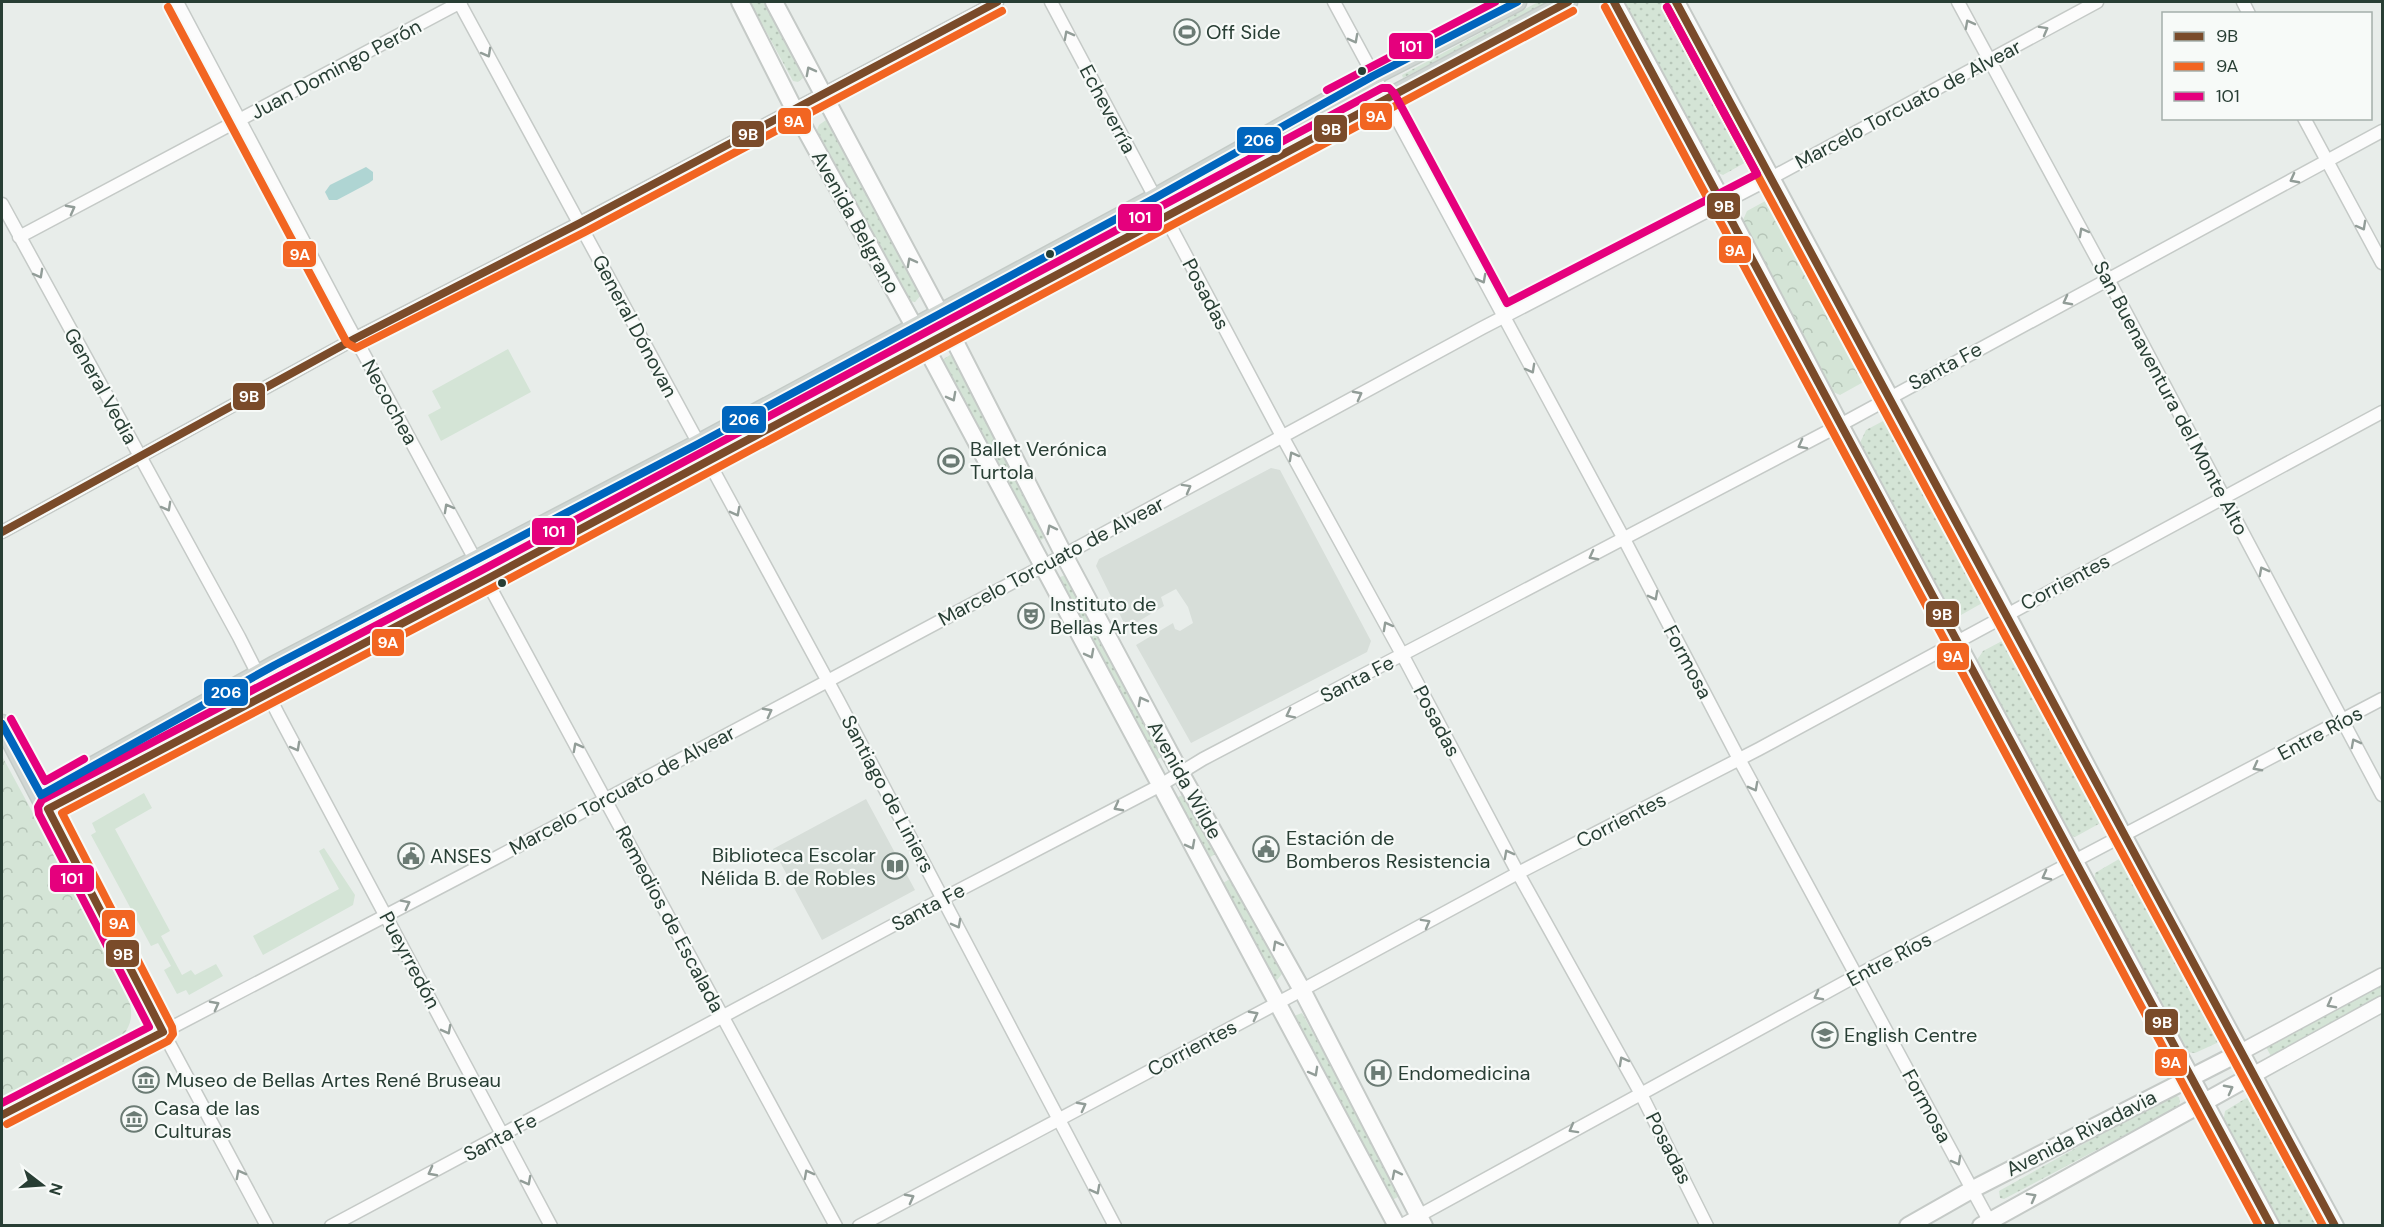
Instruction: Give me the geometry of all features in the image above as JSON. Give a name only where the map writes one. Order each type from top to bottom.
[{"type":"main road","name":"Avenida Belgrano","points":[[740,2],[794,109],[925,346]]},
{"type":"main road","name":"Avenida Belgrano","points":[[774,2],[938,314],[950,332]]},
{"type":"main road","points":[[44,802],[259,674],[698,444],[1155,198],[1373,76],[1517,2]]},
{"type":"main road","points":[[44,802],[268,695],[1568,2]]},
{"type":"main road","points":[[1614,2],[2271,1226]]},
{"type":"main road","points":[[1676,2],[2335,1226]]},
{"type":"main road","name":"Avenida Wilde","points":[[950,332],[1064,555],[1180,772],[1302,990],[1421,1220]]},
{"type":"main road","name":"Avenida Wilde","points":[[925,346],[1276,1004],[1398,1226]]},
{"type":"main road","points":[[2,724],[164,1032]]},
{"type":"main road","name":"Marcelo Torcuato de Alvear","points":[[2,1115],[164,1032]]},
{"type":"main road","name":"Avenida Rivadavia","points":[[1908,1226],[1972,1190],[2241,1052]]},
{"type":"main road","name":"Avenida Rivadavia","points":[[1988,1224],[2253,1075]]},
{"type":"street","name":"Necochea","points":[[177,2],[238,120],[488,579]]},
{"type":"street","name":"Juan Domingo Perón","points":[[19,237],[460,2]]},
{"type":"street","name":"General Dónovan","points":[[460,2],[708,460]]},
{"type":"street","points":[[2,532],[356,338],[580,223],[997,2]]},
{"type":"street","name":"Echeverría","points":[[1050,2],[1165,218]]},
{"type":"street","name":"Formosa","points":[[1334,2],[1624,539],[1739,759],[1972,1190],[1988,1224]]},
{"type":"street","name":"San Buenaventura del Monte Alto","points":[[1958,2],[2382,795]]},
{"type":"street","name":"Marcelo Torcuato de Alvear","points":[[164,1032],[1064,555],[1503,317],[1771,178],[2097,2]]},
{"type":"street","points":[[2305,120],[2382,264]]},
{"type":"street","name":"Santa Fe","points":[[331,1226],[944,898],[1159,786],[1180,772],[1840,425],[2382,131]]},
{"type":"street","name":"General Vedia","points":[[2,204],[259,674],[268,695]]},
{"type":"street","name":"Posadas","points":[[1165,218],[1518,873],[1640,1092],[1707,1226]]},
{"type":"street","name":"Corrientes","points":[[859,1226],[1518,873],[1958,642],[2382,412]]},
{"type":"street","name":"Santiago de Liniers","points":[[708,460],[944,898],[1115,1226]]},
{"type":"street","name":"Remedios de Escalada","points":[[488,579],[836,1226]]},
{"type":"street","name":"Pueyrredón","points":[[268,695],[551,1226]]},
{"type":"street","name":"Entre Ríos","points":[[1398,1226],[1421,1220],[1640,1092],[2382,699]]},
{"type":"street","name":"Avenida Rivadavia","points":[[2241,1052],[2382,976]]},
{"type":"street","name":"Avenida Rivadavia","points":[[2253,1075],[2382,1004]]},
{"type":"street","points":[[164,1032],[267,1226]]},
{"type":"shaded area","points":[[1271,468],[1280,470],[1371,641],[1367,652],[1191,743],[1136,645],[1173,623],[1175,629],[1180,631],[1193,623],[1188,607],[1176,589],[1161,597],[1164,606],[1134,624],[1125,625],[1096,566],[1099,559]]},
{"type":"shaded area","points":[[866,799],[915,890],[822,940],[773,849]]},
{"type":"green space","points":[[750,2],[765,2],[804,74],[798,82],[793,81]]},
{"type":"green space","points":[[1538,2],[1550,2],[1403,78],[1402,75]]},
{"type":"green space","points":[[1624,2],[1669,2],[1750,152],[1748,161],[1723,175],[1713,171]]},
{"type":"green space","points":[[1358,98],[1361,99],[1360,102],[1180,196],[1179,193]]},
{"type":"green space","points":[[826,120],[830,121],[922,294],[915,302],[908,301],[817,130],[819,125]]},
{"type":"green space","points":[[1769,199],[1777,202],[1868,369],[1867,380],[1840,395],[1829,390],[1742,222],[1747,211]]},
{"type":"green space","points":[[1142,215],[1144,221],[961,316],[958,312]]},
{"type":"green space","points":[[902,339],[905,345],[724,445],[721,440]]},
{"type":"green space","points":[[508,349],[531,392],[441,441],[428,415],[441,408],[432,391]]},
{"type":"green space","points":[[950,355],[954,358],[1048,531],[1048,536],[1041,540],[1036,538],[943,366],[942,360]]},
{"type":"green space","points":[[1887,419],[1897,422],[1987,590],[1984,602],[1961,615],[1950,613],[1859,445],[1866,430]]},
{"type":"green space","points":[[680,459],[682,463],[542,540],[539,536]]},
{"type":"green space","points":[[1066,575],[1165,755],[1156,760],[1058,582],[1060,577]]},
{"type":"green space","points":[[460,578],[462,582],[289,677],[286,672]]},
{"type":"green space","points":[[2002,641],[2013,641],[2103,812],[2104,821],[2075,837],[2066,833],[1977,660],[1983,651]]},
{"type":"green space","points":[[2,756],[130,1004],[131,1018],[122,1037],[2,1100]]},
{"type":"green space","points":[[144,793],[152,808],[115,829],[170,931],[161,936],[182,975],[191,970],[195,975],[216,964],[223,976],[189,995],[186,990],[177,994],[164,970],[171,966],[158,943],[151,946],[91,835],[96,832],[92,823]]},
{"type":"green space","points":[[1183,795],[1219,852],[1205,860],[1176,798]]},
{"type":"green space","points":[[324,848],[355,895],[353,905],[263,955],[253,936],[339,889],[319,851]]},
{"type":"green space","points":[[2119,859],[2130,861],[2223,1033],[2219,1042],[2195,1053],[2186,1052],[2094,886],[2095,873]]},
{"type":"green space","points":[[1236,876],[1286,969],[1277,980],[1270,979],[1219,885]]},
{"type":"green space","points":[[2382,983],[2382,997],[2272,1058],[2265,1045]]},
{"type":"green space","points":[[1302,1013],[1400,1196],[1391,1198],[1294,1019],[1294,1016]]},
{"type":"green space","points":[[2173,1094],[2179,1097],[2178,1107],[2004,1199],[2000,1198],[1999,1191]]},
{"type":"green space","points":[[2248,1097],[2259,1100],[2326,1225],[2278,1225],[2223,1124],[2225,1111]]},
{"type":"water","points":[[366,167],[373,172],[373,180],[337,200],[329,200],[325,192],[330,185]]},
{"type":"transit line","name":"9B","points":[[2,532],[356,338],[580,223],[997,2]]},
{"type":"transit line","name":"101","points":[[1327,90],[1495,2]]},
{"type":"transit line","name":"206","points":[[2,724],[41,795],[275,665],[698,444],[1155,198],[1373,76],[1517,2]]},
{"type":"transit line","name":"9B","points":[[2,1115],[163,1032],[48,809],[487,579],[1568,2]]},
{"type":"transit line","name":"9B","points":[[1614,2],[2271,1226]]},
{"type":"transit line","name":"9B","points":[[1676,2],[2335,1226]]},
{"type":"transit line","name":"9A","points":[[168,7],[347,343],[356,348],[585,232],[1002,11]]},
{"type":"transit line","name":"9A","points":[[1605,7],[2259,1226]]},
{"type":"transit line","name":"9A","points":[[1667,7],[2323,1226]]},
{"type":"transit line","name":"101","points":[[2,1103],[149,1027],[39,814],[38,807],[42,800],[482,570],[1382,88],[1389,88],[1394,93],[1507,303],[1757,174],[1667,7]]},
{"type":"transit line","name":"9A","points":[[7,1124],[168,1041],[173,1034],[172,1027],[62,813],[492,588],[1573,11]]},
{"type":"transit line","name":"101","points":[[11,719],[45,781],[84,759]]},
{"type":"place","name":"Off Side","points":[[1187,32]]},
{"type":"place","name":"Ballet Verónica Turtola","points":[[951,461]]},
{"type":"place","name":"Instituto de Bellas Artes","points":[[1031,616]]},
{"type":"place","name":"Estación de Bomberos Resistencia","points":[[1266,849]]},
{"type":"place","name":"ANSES","points":[[411,856]]},
{"type":"place","name":"Biblioteca Escolar Nélida B. de Robles","points":[[895,866]]},
{"type":"place","name":"English Centre","points":[[1825,1035]]},
{"type":"place","name":"Endomedicina","points":[[1378,1073]]},
{"type":"place","name":"Museo de Bellas Artes René Bruseau","points":[[146,1080]]},
{"type":"place","name":"Casa de las Culturas","points":[[134,1119]]}]
